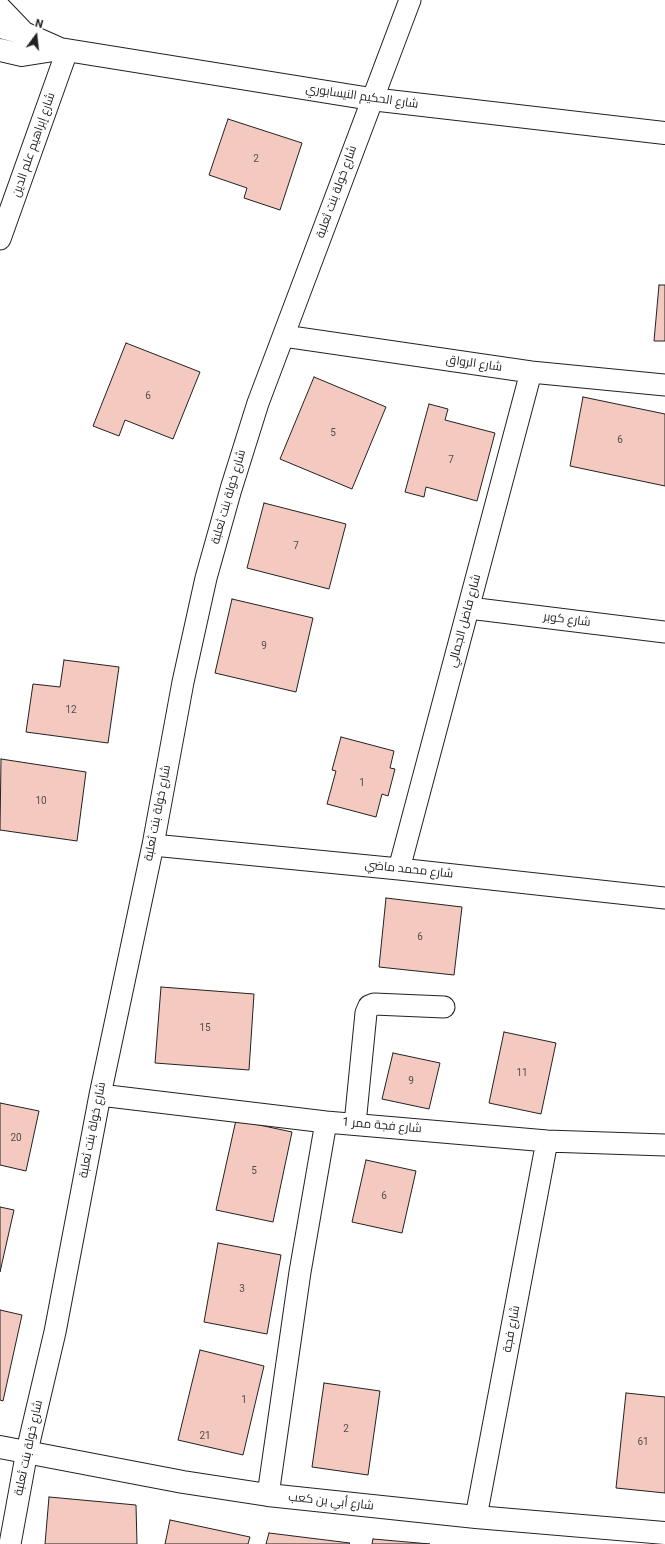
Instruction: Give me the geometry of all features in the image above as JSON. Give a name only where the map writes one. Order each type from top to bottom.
[{"type":"street","name":"شارع خولة بنت ثعلبة","points":[[10,1544],[27,1451],[55,1332],[100,1095],[153,845],[183,682],[206,578],[258,403],[371,99],[410,0]]},
{"type":"street","points":[[0,8],[24,33]]},
{"type":"street","name":"شارع الحكيم النيسابوري","points":[[0,27],[24,33],[64,50],[371,99],[665,133]]},
{"type":"street","name":"شارع الحكيم النيسابوري","points":[[0,50],[22,55],[64,50]]},
{"type":"street","name":"شارع إبراهيم علم الدين","points":[[0,239],[64,50]]},
{"type":"street","points":[[0,67],[22,55]]},
{"type":"street","name":"شارع الرواق","points":[[284,336],[530,372],[665,385]]},
{"type":"street","name":"شارع فاضل الجمالي","points":[[399,869],[530,372]]},
{"type":"street","name":"شارع كوبر","points":[[469,608],[665,632]]},
{"type":"street","name":"شارع محمد ماضي","points":[[153,845],[399,869],[665,898]]},
{"type":"street","points":[[356,1124],[366,1013],[369,1006],[374,1004],[444,1006]]},
{"type":"street","name":"شارع فجة ممر 1","points":[[100,1095],[326,1122],[547,1141],[665,1145]]},
{"type":"street","points":[[268,1495],[300,1272],[326,1122]]},
{"type":"street","name":"شارع فجة","points":[[476,1517],[547,1141]]},
{"type":"street","name":"شارع أبي بن كعب","points":[[0,1446],[184,1482],[268,1495],[476,1517],[665,1534]]},
{"type":"building","points":[[228,119],[302,143],[280,210],[244,198],[247,188],[209,175]]},
{"type":"building","points":[[659,285],[665,285],[665,341],[654,341]]},
{"type":"building","points":[[126,343],[200,372],[173,439],[125,420],[119,436],[93,426]]},
{"type":"building","points":[[314,377],[386,407],[352,489],[280,459]]},
{"type":"building","points":[[583,397],[665,414],[665,486],[570,466]]},
{"type":"building","points":[[429,404],[448,409],[445,420],[495,433],[477,501],[426,487],[424,497],[405,492]]},
{"type":"building","points":[[264,503],[346,524],[329,589],[247,568]]},
{"type":"building","points":[[232,599],[313,618],[296,692],[215,673]]},
{"type":"building","points":[[64,660],[119,667],[108,743],[26,732],[33,684],[60,687]]},
{"type":"building","points":[[341,737],[394,751],[390,768],[395,769],[388,796],[382,794],[376,817],[327,804],[336,771],[332,770]]},
{"type":"building","points":[[1,759],[86,772],[77,841],[0,830]]},
{"type":"building","points":[[386,898],[462,907],[454,975],[379,967]]},
{"type":"building","points":[[161,987],[254,994],[249,1070],[155,1063]]},
{"type":"building","points":[[504,1032],[556,1043],[541,1114],[489,1103]]},
{"type":"building","points":[[393,1053],[440,1063],[429,1109],[382,1099]]},
{"type":"building","points":[[0,1103],[39,1111],[26,1171],[0,1165]]},
{"type":"building","points":[[236,1120],[292,1132],[273,1222],[216,1210]]},
{"type":"building","points":[[366,1160],[416,1171],[402,1233],[352,1222]]},
{"type":"building","points":[[0,1207],[14,1210],[0,1272]]},
{"type":"building","points":[[218,1243],[281,1255],[267,1334],[204,1322]]},
{"type":"building","points":[[0,1310],[22,1315],[3,1401],[0,1400]]},
{"type":"building","points":[[200,1350],[264,1366],[243,1455],[178,1440]]},
{"type":"building","points":[[324,1383],[380,1391],[368,1475],[312,1467]]},
{"type":"building","points":[[626,1393],[665,1397],[665,1493],[616,1488]]},
{"type":"building","points":[[49,1497],[136,1505],[137,1544],[45,1544]]},
{"type":"building","points":[[170,1520],[250,1537],[248,1544],[165,1544]]},
{"type":"building","points":[[269,1533],[350,1543],[266,1544]]},
{"type":"building","points":[[373,1539],[430,1544],[372,1544]]}]
